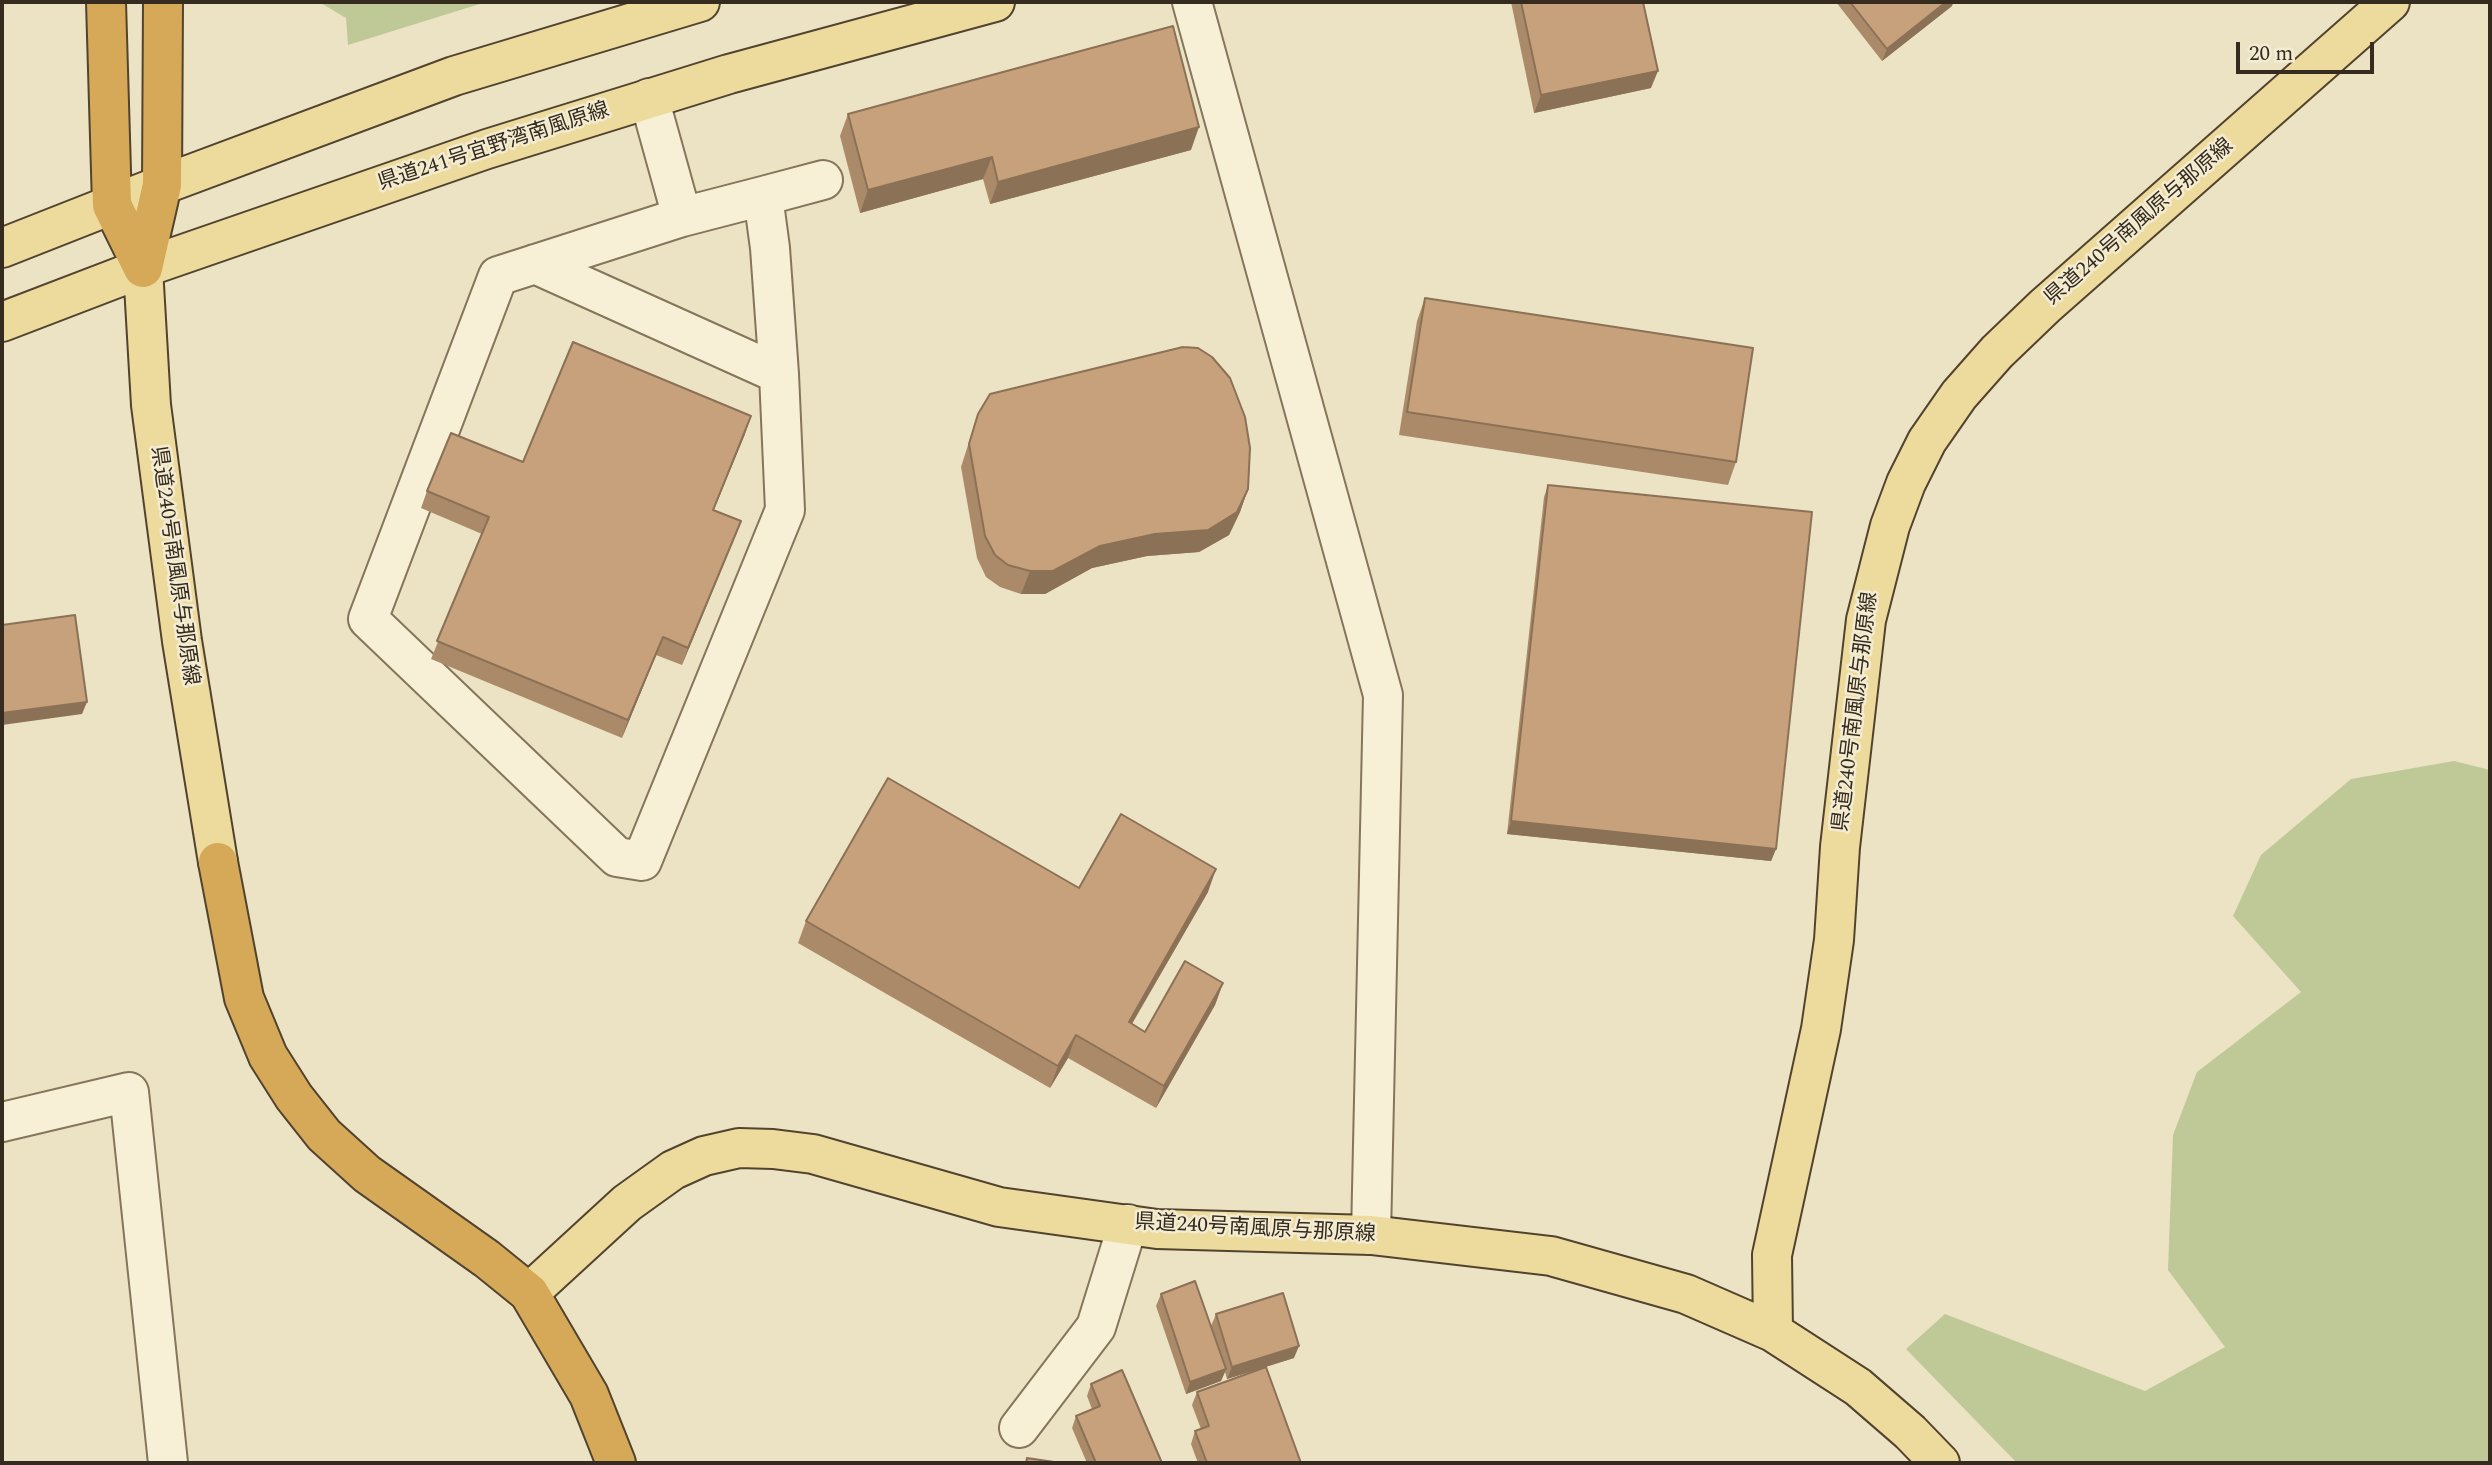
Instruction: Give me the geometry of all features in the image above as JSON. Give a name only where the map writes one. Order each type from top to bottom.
[{"type":"highway","points":[[106,2],[112,205],[143,268]]},
{"type":"highway","points":[[143,268],[162,185],[163,2]]},
{"type":"highway","points":[[218,862],[244,998],[268,1056],[294,1097],[324,1135],[367,1174],[487,1259],[529,1293],[589,1395],[616,1463]]},
{"type":"main road","points":[[2,248],[454,76],[701,2]]},
{"type":"main road","name":"県道241号宜野湾南風原線","points":[[2,322],[143,268],[475,153],[649,98],[995,2]]},
{"type":"main road","name":"県道240号南風原与那原線","points":[[1773,1332],[1772,1255],[1823,1017],[1834,940],[1840,847],[1866,620],[1890,526],[1906,483],[1935,429],[1959,395],[1997,352],[2045,306],[2390,2]]},
{"type":"main road","name":"県道240号南風原与那原線","points":[[143,268],[150,405],[182,640],[218,862]]},
{"type":"main road","name":"県道240号南風原与那原線","points":[[529,1293],[627,1203],[673,1170],[704,1156],[739,1148],[813,1154],[999,1206],[1157,1229],[1371,1235],[1551,1256],[1686,1294],[1773,1332],[1858,1387],[1910,1432],[1940,1463]]},
{"type":"street","points":[[1192,2],[1383,695],[1371,1235]]},
{"type":"street","points":[[649,98],[682,217]]},
{"type":"street","points":[[763,196],[770,248],[779,374],[785,510],[642,861],[617,858],[368,619],[498,276],[682,217],[823,180]]},
{"type":"street","points":[[535,264],[779,374]]},
{"type":"street","points":[[2,1122],[129,1092],[168,1463]]},
{"type":"street","points":[[1019,1429],[1096,1327],[1128,1224]]},
{"type":"green space","points":[[319,2],[486,2],[348,45],[346,18]]},
{"type":"green space","points":[[2454,761],[2490,770],[2490,1463],[2017,1463],[1906,1349],[1945,1314],[2145,1391],[2225,1347],[2168,1270],[2173,1135],[2197,1072],[2301,992],[2233,916],[2261,855],[2351,779]]},
{"type":"building","points":[[1521,2],[1643,2],[1658,71],[1541,95]]},
{"type":"building","points":[[1850,2],[1946,2],[1887,49]]},
{"type":"building","points":[[1173,26],[1199,127],[998,182],[992,157],[868,190],[848,114]]},
{"type":"building","points":[[1425,298],[1753,348],[1736,462],[1407,412]]},
{"type":"building","points":[[573,342],[751,416],[713,510],[741,521],[688,648],[663,637],[628,720],[437,641],[489,517],[427,491],[451,433],[523,462]]},
{"type":"building","points":[[1183,347],[1198,348],[1212,357],[1230,378],[1245,417],[1250,448],[1248,489],[1237,512],[1208,530],[1155,534],[1100,546],[1053,571],[1030,571],[1008,565],[995,555],[985,536],[969,444],[978,414],[990,394]]},
{"type":"building","points":[[1548,485],[1812,512],[1776,849],[1511,821]]},
{"type":"building","points":[[75,615],[87,702],[2,713],[2,625]]},
{"type":"building","points":[[888,778],[1079,888],[1121,814],[1216,869],[1129,1022],[1145,1032],[1185,961],[1223,983],[1164,1086],[1076,1035],[1058,1066],[806,921]]},
{"type":"building","points":[[1195,1281],[1226,1369],[1190,1382],[1161,1294]]},
{"type":"building","points":[[1283,1293],[1299,1346],[1232,1367],[1216,1314]]},
{"type":"building","points":[[1266,1367],[1301,1463],[1207,1463],[1195,1431],[1209,1426],[1197,1392]]},
{"type":"building","points":[[1122,1370],[1162,1463],[1096,1463],[1076,1416],[1100,1406],[1091,1384]]},
{"type":"building","points":[[1027,1458],[1061,1463],[1026,1463]]}]
